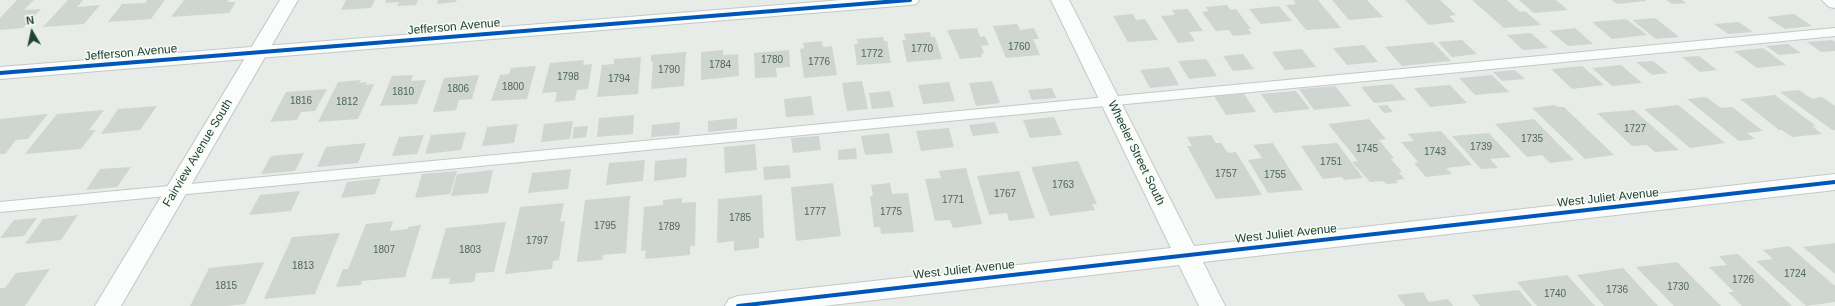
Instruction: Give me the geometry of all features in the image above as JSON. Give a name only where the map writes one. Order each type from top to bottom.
[{"type":"street","name":"Fairview Avenue South","points":[[108,306],[289,0]]},
{"type":"street","name":"Jefferson Avenue","points":[[0,73],[910,0]]},
{"type":"street","name":"Wheeler Street South","points":[[1060,0],[1212,306]]},
{"type":"street","points":[[1831,0],[1835,3]]},
{"type":"street","name":"West Juliet Avenue","points":[[738,306],[1835,182]]},
{"type":"lane","points":[[0,207],[1835,32]]},
{"type":"building","points":[[17,0],[34,0],[24,10],[41,9],[23,28],[0,30],[0,18]]},
{"type":"building","points":[[68,0],[83,0],[77,7],[100,5],[84,24],[43,27]]},
{"type":"building","points":[[147,0],[165,0],[151,19],[108,22],[122,4],[145,3]]},
{"type":"building","points":[[184,0],[229,0],[227,2],[236,2],[229,13],[171,17]]},
{"type":"building","points":[[346,0],[375,0],[371,8],[341,10]]},
{"type":"building","points":[[386,0],[418,0],[416,5],[397,6],[399,2],[385,3]]},
{"type":"building","points":[[438,0],[457,0],[456,2],[437,4]]},
{"type":"building","points":[[1293,0],[1318,0],[1341,28],[1306,30],[1286,5],[1296,4]]},
{"type":"building","points":[[1332,0],[1367,0],[1383,17],[1349,20]]},
{"type":"building","points":[[1405,0],[1440,0],[1456,15],[1449,16],[1455,22],[1429,25]]},
{"type":"building","points":[[1472,0],[1507,0],[1520,12],[1525,11],[1541,25],[1504,28]]},
{"type":"building","points":[[1519,0],[1556,0],[1568,10],[1534,13]]},
{"type":"building","points":[[1612,0],[1646,0],[1646,1],[1617,4]]},
{"type":"building","points":[[1666,0],[1682,0],[1686,3],[1672,4]]},
{"type":"building","points":[[1227,5],[1231,10],[1236,9],[1251,29],[1248,29],[1252,34],[1233,36],[1229,30],[1216,31],[1202,12],[1209,11],[1205,7]]},
{"type":"building","points":[[1279,6],[1292,21],[1261,24],[1249,9]]},
{"type":"building","points":[[1188,9],[1203,31],[1189,32],[1195,41],[1178,43],[1161,16],[1175,15],[1172,10]]},
{"type":"building","points":[[1133,14],[1136,20],[1145,19],[1158,40],[1128,42],[1113,16]]},
{"type":"building","points":[[1794,14],[1812,26],[1785,29],[1767,17]]},
{"type":"building","points":[[1655,18],[1679,37],[1656,39],[1632,20]]},
{"type":"building","points":[[1626,19],[1647,35],[1612,39],[1592,22]]},
{"type":"building","points":[[1739,22],[1753,32],[1728,34],[1714,24]]},
{"type":"building","points":[[1017,24],[1020,30],[1034,28],[1039,39],[1033,39],[1040,55],[1006,58],[993,26]]},
{"type":"building","points":[[977,28],[980,37],[985,36],[989,45],[981,46],[984,53],[981,54],[982,57],[960,59],[947,30]]},
{"type":"building","points":[[1575,28],[1593,44],[1568,46],[1550,31]]},
{"type":"building","points":[[930,32],[931,37],[935,37],[942,59],[907,62],[902,40],[906,40],[904,34]]},
{"type":"building","points":[[1531,33],[1548,48],[1523,50],[1507,35]]},
{"type":"building","points":[[883,37],[884,41],[887,41],[891,63],[857,65],[854,44],[858,44],[857,39]]},
{"type":"building","points":[[1462,40],[1477,54],[1452,57],[1438,42]]},
{"type":"building","points":[[1832,40],[1835,42],[1835,51],[1821,52],[1807,42]]},
{"type":"building","points":[[822,41],[823,47],[832,46],[837,75],[804,78],[800,49],[804,48],[803,43]]},
{"type":"building","points":[[1433,42],[1451,61],[1402,66],[1385,47]]},
{"type":"building","points":[[1788,44],[1801,53],[1779,55],[1766,46]]},
{"type":"building","points":[[1364,45],[1378,62],[1347,65],[1333,48]]},
{"type":"building","points":[[1763,48],[1786,65],[1757,68],[1734,51]]},
{"type":"building","points":[[1302,49],[1316,67],[1285,70],[1272,52]]},
{"type":"building","points":[[723,50],[723,55],[738,54],[739,76],[701,80],[701,52]]},
{"type":"building","points":[[789,50],[790,67],[776,68],[777,77],[755,78],[754,53]]},
{"type":"building","points":[[686,52],[684,86],[651,89],[653,61],[651,62],[651,55]]},
{"type":"building","points":[[1243,54],[1254,69],[1233,71],[1223,56]]},
{"type":"building","points":[[1699,56],[1717,70],[1700,72],[1682,57]]},
{"type":"building","points":[[641,57],[638,94],[597,97],[602,65],[614,64],[614,59]]},
{"type":"building","points":[[1206,59],[1217,76],[1189,79],[1178,61]]},
{"type":"building","points":[[584,60],[583,65],[592,64],[588,89],[577,90],[575,100],[555,102],[557,92],[542,93],[550,63]]},
{"type":"building","points":[[1653,61],[1668,73],[1652,75],[1636,62]]},
{"type":"building","points":[[1621,65],[1642,83],[1612,86],[1592,68]]},
{"type":"building","points":[[536,66],[527,99],[491,101],[500,75],[509,74],[511,68]]},
{"type":"building","points":[[1582,66],[1604,85],[1572,89],[1551,69]]},
{"type":"building","points":[[1169,67],[1179,85],[1150,88],[1140,70]]},
{"type":"building","points":[[1515,70],[1525,79],[1502,81],[1493,72]]},
{"type":"building","points":[[413,75],[411,81],[426,80],[417,104],[380,106],[392,76]]},
{"type":"building","points":[[479,75],[472,99],[459,100],[456,110],[433,112],[444,78]]},
{"type":"building","points":[[1492,75],[1509,92],[1475,95],[1459,78]]},
{"type":"building","points":[[361,80],[359,83],[367,82],[366,85],[374,84],[358,119],[318,122],[338,82]]},
{"type":"building","points":[[862,81],[868,109],[847,111],[842,83]]},
{"type":"building","points":[[992,81],[1000,103],[976,106],[969,83]]},
{"type":"building","points":[[949,82],[955,101],[923,104],[918,85]]},
{"type":"building","points":[[1392,84],[1406,100],[1374,103],[1361,87]]},
{"type":"building","points":[[1450,85],[1467,103],[1430,107],[1414,88]]},
{"type":"building","points":[[1335,86],[1351,106],[1314,110],[1299,89]]},
{"type":"building","points":[[1052,88],[1056,98],[1032,100],[1028,90]]},
{"type":"building","points":[[327,89],[315,111],[301,112],[297,120],[270,122],[286,92]]},
{"type":"building","points":[[1799,90],[1812,99],[1822,97],[1835,106],[1835,130],[1832,130],[1780,92]]},
{"type":"building","points":[[890,91],[894,107],[872,109],[869,93]]},
{"type":"building","points":[[1296,91],[1310,109],[1274,113],[1261,94]]},
{"type":"building","points":[[1244,94],[1256,112],[1226,115],[1214,96]]},
{"type":"building","points":[[1775,95],[1816,126],[1812,126],[1822,134],[1792,137],[1782,130],[1779,130],[1740,99]]},
{"type":"building","points":[[811,96],[814,115],[786,117],[784,99]]},
{"type":"building","points":[[1706,97],[1721,108],[1732,107],[1763,131],[1747,133],[1755,139],[1739,141],[1687,99]]},
{"type":"building","points":[[1387,105],[1393,112],[1384,113],[1378,106]]},
{"type":"building","points":[[1555,105],[1557,107],[1564,107],[1614,155],[1585,159],[1532,108]]},
{"type":"building","points":[[1678,105],[1725,143],[1690,148],[1644,109]]},
{"type":"building","points":[[157,106],[140,130],[101,134],[118,109]]},
{"type":"building","points":[[104,110],[89,130],[96,130],[81,149],[25,154],[57,114]]},
{"type":"building","points":[[1634,110],[1679,150],[1655,152],[1647,145],[1632,146],[1597,113]]},
{"type":"building","points":[[48,114],[28,139],[16,140],[5,154],[0,154],[0,119]]},
{"type":"building","points":[[634,115],[633,134],[597,137],[599,118]]},
{"type":"building","points":[[1054,117],[1062,135],[1030,138],[1023,120]]},
{"type":"building","points":[[737,118],[737,129],[708,132],[708,121]]},
{"type":"building","points":[[1369,119],[1386,139],[1379,140],[1394,158],[1391,159],[1402,172],[1399,173],[1405,179],[1396,180],[1398,183],[1387,184],[1383,181],[1370,182],[1352,162],[1358,161],[1328,124]]},
{"type":"building","points":[[1534,119],[1574,160],[1550,163],[1542,155],[1527,157],[1495,124]]},
{"type":"building","points":[[573,121],[570,139],[541,142],[544,124]]},
{"type":"building","points":[[680,122],[679,135],[651,137],[652,125]]},
{"type":"building","points":[[995,122],[999,133],[973,136],[969,125]]},
{"type":"building","points":[[518,124],[514,143],[482,146],[487,127]]},
{"type":"building","points":[[588,126],[586,137],[572,139],[574,127]]},
{"type":"building","points":[[949,128],[954,147],[921,151],[916,131]]},
{"type":"building","points":[[1441,131],[1472,165],[1446,168],[1452,174],[1426,177],[1414,163],[1418,162],[1401,142],[1414,141],[1408,134]]},
{"type":"building","points":[[466,132],[461,150],[425,154],[431,135]]},
{"type":"building","points":[[889,133],[893,153],[865,155],[861,136]]},
{"type":"building","points":[[1489,133],[1511,157],[1490,159],[1498,168],[1481,169],[1452,136]]},
{"type":"building","points":[[424,135],[417,154],[392,156],[399,137]]},
{"type":"building","points":[[1211,135],[1216,143],[1221,143],[1228,153],[1236,152],[1262,195],[1216,199],[1187,146],[1192,146],[1187,137]]},
{"type":"building","points":[[819,136],[821,150],[793,153],[791,138]]},
{"type":"building","points":[[366,143],[358,163],[317,167],[326,147]]},
{"type":"building","points":[[1273,143],[1303,190],[1268,193],[1248,160],[1262,158],[1253,145]]},
{"type":"building","points":[[1337,143],[1363,178],[1344,180],[1342,177],[1323,179],[1301,146]]},
{"type":"building","points":[[755,144],[757,170],[725,173],[724,147]]},
{"type":"building","points":[[856,148],[857,159],[838,160],[838,150]]},
{"type":"building","points":[[304,153],[295,171],[261,174],[271,156]]},
{"type":"building","points":[[687,158],[686,177],[654,181],[655,161]]},
{"type":"building","points":[[645,160],[643,181],[606,185],[609,163]]},
{"type":"building","points":[[1078,161],[1097,204],[1092,204],[1095,210],[1050,216],[1031,167]]},
{"type":"building","points":[[789,165],[791,178],[764,180],[763,167]]},
{"type":"building","points":[[131,167],[117,187],[86,190],[100,169]]},
{"type":"building","points":[[966,168],[982,224],[953,228],[950,220],[935,221],[925,179],[941,178],[939,171]]},
{"type":"building","points":[[571,169],[568,189],[528,193],[532,173]]},
{"type":"building","points":[[493,170],[488,193],[451,196],[457,174]]},
{"type":"building","points":[[457,171],[450,194],[415,198],[422,174]]},
{"type":"building","points":[[1019,171],[1035,218],[1009,221],[1007,213],[989,215],[977,176]]},
{"type":"building","points":[[381,178],[375,194],[341,198],[347,182]]},
{"type":"building","points":[[833,183],[841,236],[796,241],[791,187]]},
{"type":"building","points":[[890,183],[892,194],[908,193],[914,232],[881,234],[880,227],[874,227],[870,196],[873,196],[871,185]]},
{"type":"building","points":[[300,191],[291,211],[249,215],[260,195]]},
{"type":"building","points":[[762,195],[764,238],[759,238],[759,248],[734,251],[734,241],[717,243],[718,199]]},
{"type":"building","points":[[630,196],[626,253],[603,255],[602,260],[577,262],[585,200]]},
{"type":"building","points":[[682,198],[682,203],[696,202],[695,246],[690,246],[690,255],[645,259],[646,250],[641,251],[644,207],[663,205],[663,200]]},
{"type":"building","points":[[564,203],[560,222],[565,221],[559,260],[553,261],[552,269],[505,274],[520,207]]},
{"type":"building","points":[[78,215],[61,240],[25,244],[43,219]]},
{"type":"building","points":[[37,218],[24,236],[0,238],[14,220]]},
{"type":"building","points":[[393,221],[390,231],[408,229],[408,227],[421,225],[405,277],[362,281],[361,285],[336,287],[343,269],[348,269],[366,224]]},
{"type":"building","points":[[506,222],[494,272],[476,273],[474,282],[449,284],[450,278],[431,279],[446,228]]},
{"type":"building","points":[[340,233],[315,294],[264,299],[292,237]]},
{"type":"building","points":[[1835,243],[1835,274],[1803,247]]},
{"type":"building","points":[[1789,246],[1835,286],[1835,302],[1806,306],[1756,261],[1773,259],[1763,250]]},
{"type":"building","points":[[1738,254],[1792,306],[1742,306],[1728,292],[1734,292],[1709,267],[1727,265],[1719,256]]},
{"type":"building","points":[[264,262],[245,304],[225,306],[190,306],[209,268]]},
{"type":"building","points":[[1677,262],[1721,306],[1674,306],[1636,267]]},
{"type":"building","points":[[1623,268],[1658,306],[1604,306],[1577,275]]},
{"type":"building","points":[[50,269],[25,306],[0,306],[0,288],[5,288],[16,273]]},
{"type":"building","points":[[1567,275],[1595,306],[1537,306],[1517,282]]},
{"type":"building","points":[[1519,290],[1532,306],[1480,306],[1472,295]]},
{"type":"building","points":[[1423,292],[1429,302],[1448,299],[1453,306],[1405,306],[1397,295]]},
{"type":"cycle path","points":[[0,73],[910,0]]},
{"type":"cycle path","points":[[738,306],[1835,182]]}]
